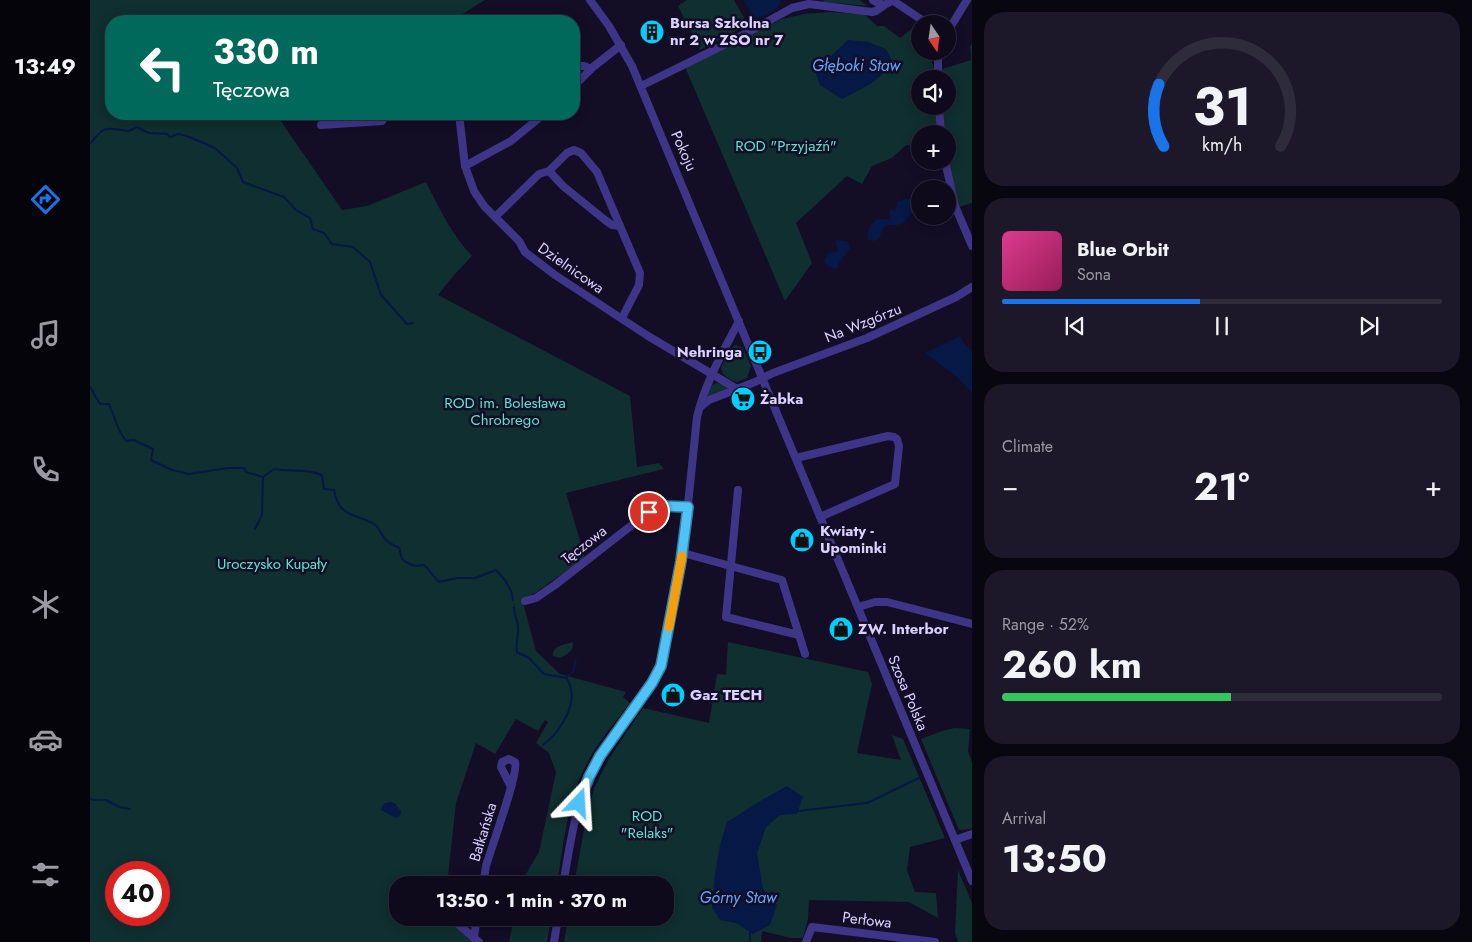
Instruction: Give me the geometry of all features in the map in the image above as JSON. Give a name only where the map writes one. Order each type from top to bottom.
[{"type":"street","name":"Pokoju","points":[[590,0],[621,45],[641,86],[739,321]]},
{"type":"street","points":[[873,0],[883,6]]},
{"type":"street","points":[[641,86],[730,42],[792,8],[809,4],[876,12],[892,0],[914,15]]},
{"type":"street","points":[[956,18],[967,0]]},
{"type":"street","points":[[580,80],[621,45]]},
{"type":"street","points":[[580,66],[591,69]]},
{"type":"street","points":[[321,125],[382,120]]},
{"type":"street","name":"Dzielnicowa","points":[[460,120],[465,166],[471,184],[478,198],[519,241],[525,252],[671,351],[737,389]]},
{"type":"street","points":[[465,166],[512,142],[538,120]]},
{"type":"street","points":[[495,217],[539,174],[549,171],[569,151],[574,150],[580,153],[597,172],[640,276],[639,285],[622,318]]},
{"type":"street","points":[[947,170],[955,206],[972,246]]},
{"type":"street","points":[[549,171],[605,220],[614,226],[620,226]]},
{"type":"street","name":"Na Wzgórzu","points":[[699,408],[714,398],[762,378],[867,338],[972,288]]},
{"type":"street","points":[[565,876],[576,816],[589,777],[603,752],[652,683],[661,666],[683,553],[694,431],[699,408],[712,374],[739,321]]},
{"type":"street","name":"Szosa Polska","points":[[739,321],[972,881]]},
{"type":"street","points":[[704,394],[707,397],[714,398]]},
{"type":"street","points":[[796,458],[888,436],[894,437],[898,443],[895,484],[820,517]]},
{"type":"street","points":[[738,490],[726,617],[799,635]]},
{"type":"street","name":"Tęczowa","points":[[525,601],[536,598],[556,585],[655,507],[666,505],[688,507]]},
{"type":"street","points":[[683,553],[782,580],[805,654]]},
{"type":"street","points":[[858,607],[875,602],[887,602],[972,624]]},
{"type":"street","name":"Bałkańska","points":[[484,876],[511,787]]},
{"type":"street","points":[[955,840],[972,834]]},
{"type":"street","points":[[460,926],[476,940]]},
{"type":"street","points":[[476,940],[477,926]]},
{"type":"street","points":[[554,942],[557,926]]},
{"type":"street","name":"Perłowa","points":[[806,942],[812,927],[935,942]]},
{"type":"green space","name":"Uroczysko Kupały","points":[[90,0],[485,0],[461,15],[105,15],[105,120],[280,120],[342,210],[367,206],[426,182],[452,230],[472,256],[438,295],[630,396],[637,467],[659,463],[664,469],[566,493],[585,558],[535,593],[522,599],[536,651],[560,674],[626,692],[623,697],[630,703],[605,735],[584,769],[578,783],[566,826],[558,876],[525,876],[539,852],[556,772],[549,753],[536,743],[548,722],[545,720],[538,731],[516,719],[495,754],[476,743],[456,803],[448,876],[389,876],[389,926],[457,926],[475,942],[90,942]]},
{"type":"green space","points":[[687,0],[734,0],[748,25],[700,50],[678,6]]},
{"type":"green space","points":[[824,0],[860,0],[867,6],[823,2]]},
{"type":"green space","name":"ROD \"Przyjaźń\"","points":[[829,12],[864,14],[877,26],[884,26],[900,38],[911,29],[911,60],[931,60],[935,70],[911,70],[911,115],[936,115],[937,125],[911,125],[911,144],[905,146],[892,158],[872,166],[862,184],[847,176],[796,223],[812,263],[785,301],[685,67],[782,19],[804,14]]},
{"type":"green space","points":[[972,43],[972,203],[959,207],[956,196],[956,180],[952,180],[951,170],[956,170],[956,125],[944,125],[943,115],[956,115],[956,70],[942,69],[971,60],[970,47]]},
{"type":"green space","points":[[736,345],[743,348],[751,366],[747,378],[737,382],[724,375],[721,370],[733,346]]},
{"type":"green space","points":[[716,383],[724,384],[728,388],[709,396],[712,385]]},
{"type":"green space","points":[[573,642],[571,650],[567,654],[560,658],[553,656],[553,652],[557,648]]},
{"type":"green space","name":"ROD \"Relaks\"","points":[[728,642],[868,672],[872,684],[857,753],[901,760],[892,735],[903,739],[945,838],[910,847],[907,870],[915,892],[936,893],[938,918],[909,902],[809,900],[808,919],[803,938],[791,938],[762,931],[761,942],[564,942],[567,926],[674,926],[674,876],[576,876],[585,824],[594,788],[610,757],[643,708],[709,723],[717,674],[726,675]]},
{"type":"green space","points":[[954,728],[970,729],[968,751],[972,763],[972,829],[959,830],[921,739]]},
{"type":"green space","points":[[958,870],[972,903],[972,942],[958,942],[955,933]]},
{"type":"green space","points":[[512,926],[550,926],[547,942],[509,942]]},
{"type":"water","points":[[743,0],[780,0],[781,3],[770,13],[755,19]]},
{"type":"water","name":"Głęboki Staw","points":[[848,40],[868,42],[886,49],[894,65],[869,85],[842,99],[820,85],[815,71]]},
{"type":"water","points":[[907,198],[910,200],[911,214],[903,223],[886,225],[879,239],[874,241],[868,240],[869,228],[878,219],[890,219],[889,212],[892,209],[895,212],[897,202]]},
{"type":"water","points":[[836,240],[848,242],[850,249],[839,263],[838,268],[835,269],[825,264],[824,259],[830,252],[838,251]]},
{"type":"water","points":[[960,336],[965,345],[972,350],[972,393],[957,377],[925,353]]},
{"type":"water","name":"Górny Staw","points":[[787,786],[803,797],[797,814],[780,815],[766,827],[757,853],[763,889],[777,905],[770,925],[753,934],[736,923],[720,920],[712,907],[720,845],[727,822]]},
{"type":"water","points":[[391,802],[396,804],[401,812],[400,816],[396,818],[381,810],[384,804]]},
{"type":"waterway","points":[[90,144],[103,130],[129,131],[137,127],[149,133],[167,134],[170,137],[178,134],[187,136],[215,148],[237,168],[243,182],[284,197],[296,210],[310,218],[313,229],[324,233],[332,244],[353,247],[370,262],[381,295],[407,324],[413,323]]},
{"type":"waterway","points":[[90,387],[100,404],[109,404],[120,432],[126,441],[134,440],[153,449],[151,460],[172,470],[189,474],[228,468],[244,468],[246,472],[263,477],[274,469],[304,471],[322,475],[324,489],[334,490],[340,506],[349,513],[374,524],[386,540],[399,548],[402,559],[407,563],[415,566],[424,565],[439,582],[457,578],[475,578],[496,570],[511,591],[513,600]]},
{"type":"waterway","points":[[255,529],[262,515],[263,477]]},
{"type":"waterway","points":[[514,607],[518,624],[517,652],[529,658],[544,674],[567,678],[573,672],[576,660]]},
{"type":"waterway","points":[[543,745],[556,732],[567,715],[572,697],[567,679]]},
{"type":"waterway","points":[[798,811],[867,803],[919,778]]},
{"type":"waterway","points":[[90,799],[106,800],[119,807],[130,809]]},
{"type":"waterway","points":[[750,930],[750,942]]},
{"type":"slow traffic","points":[[669,627],[682,556]]},
{"type":"place","name":"Bursa Szkolna nr 2 w ZSO nr 7","points":[[652,32]]},
{"type":"place","name":"Nehringa","points":[[760,352]]},
{"type":"place","name":"Żabka","points":[[743,399]]},
{"type":"place","name":"Kwiaty - Upominki","points":[[802,540]]},
{"type":"place","name":"ZW. Interbor","points":[[841,629]]},
{"type":"place","name":"Gaz TECH","points":[[673,695]]},
{"type":"route","points":[[579,803],[586,783],[596,764],[655,680],[663,659],[681,561],[688,507],[666,505],[655,507],[649,512]]},
{"type":"park label","name":"ROD im. Bolesława Chrobrego","points":[[505,412]]}]
